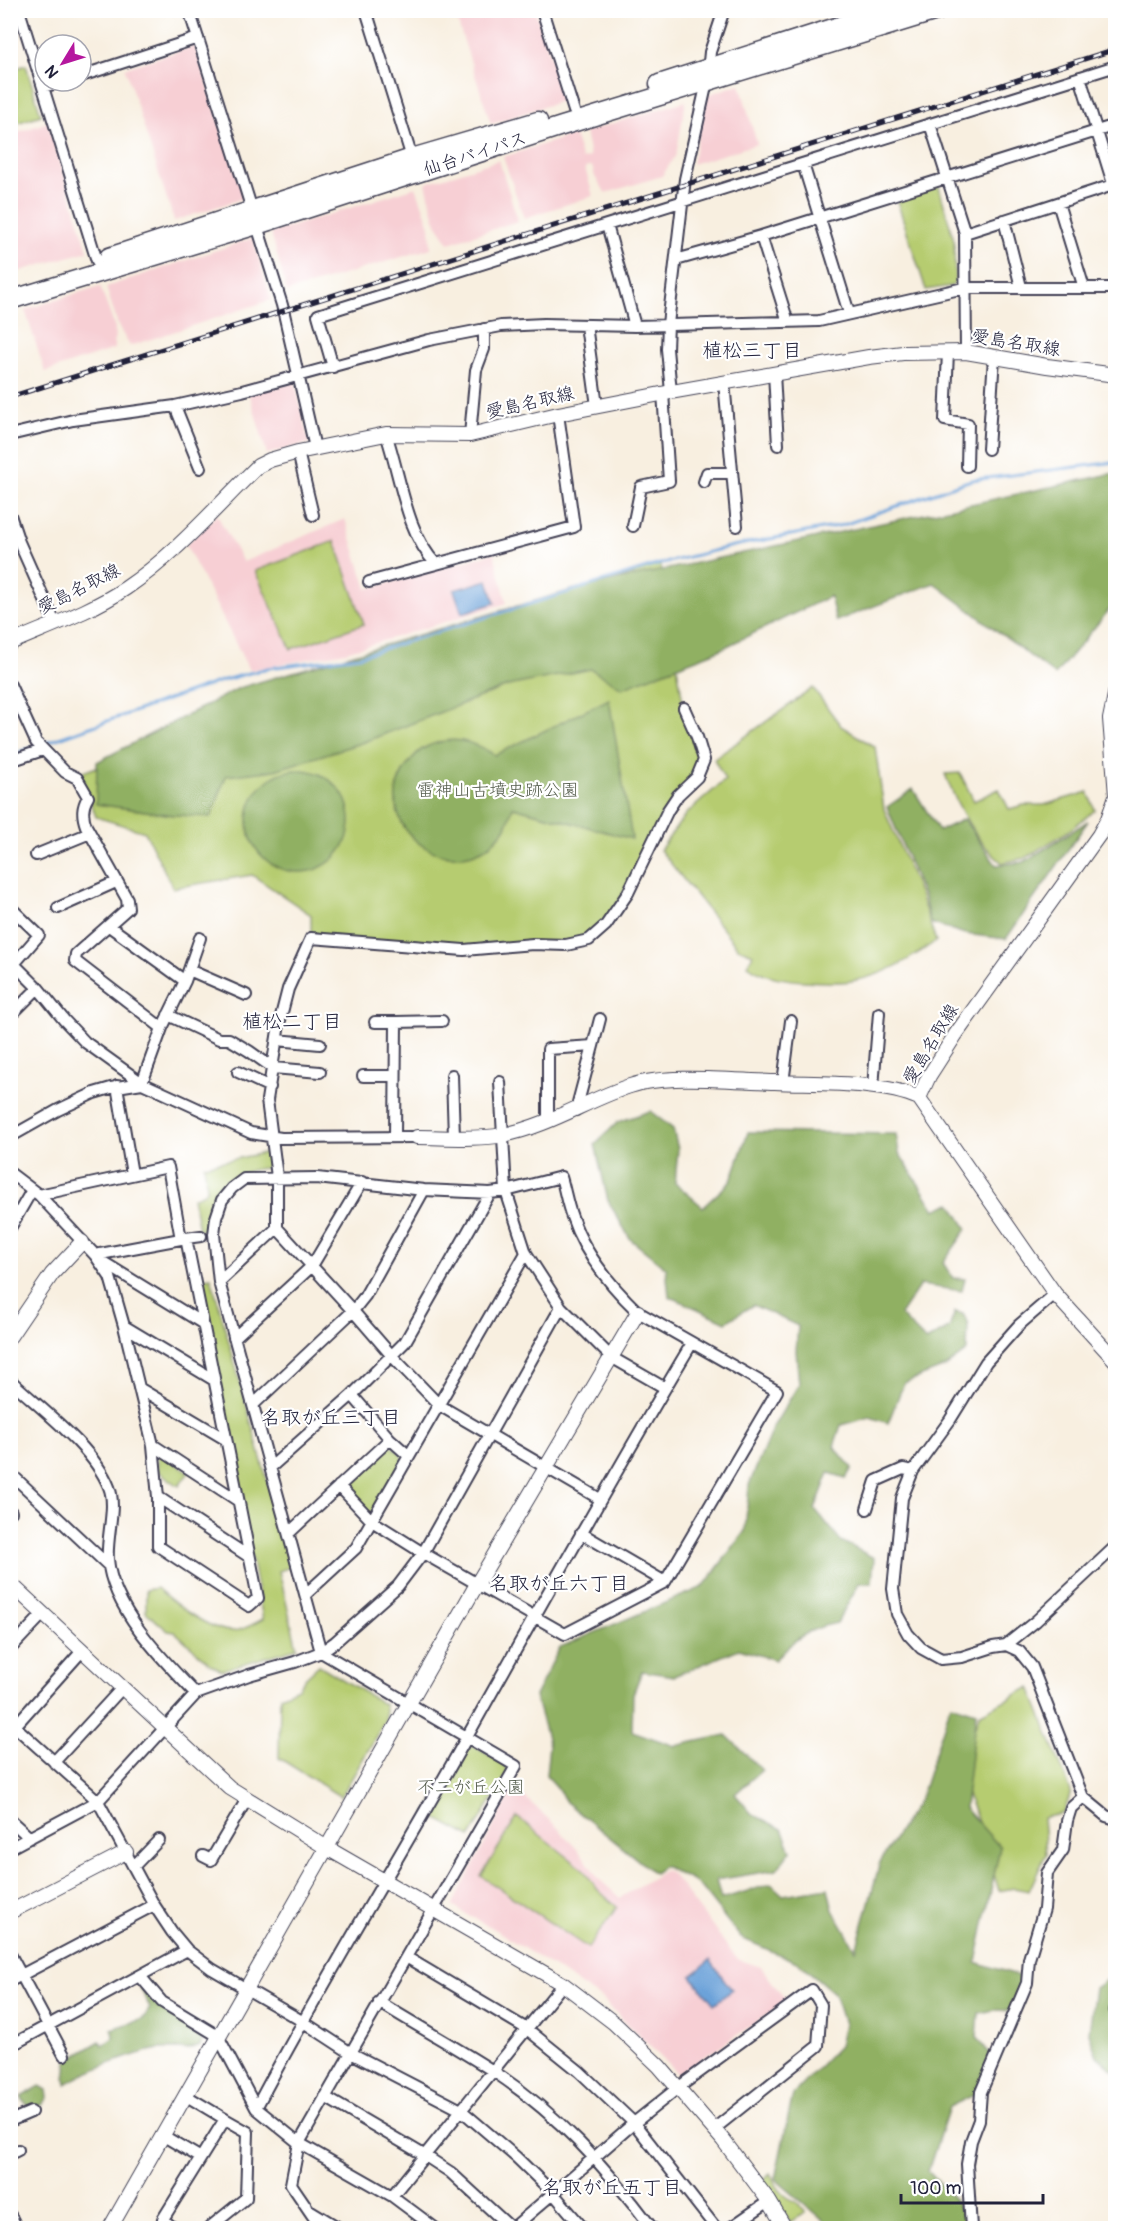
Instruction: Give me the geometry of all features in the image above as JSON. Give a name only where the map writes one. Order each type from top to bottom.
[{"type":"highway","name":"仙台バイパス","points":[[10,289],[97,261],[255,218],[562,126],[889,10]]},
{"type":"highway","name":"仙台バイパス","points":[[10,300],[255,218],[412,158],[940,10]]},
{"type":"street","points":[[19,10],[33,55]]},
{"type":"street","points":[[189,10],[282,305],[315,448]]},
{"type":"street","points":[[366,10],[412,158]]},
{"type":"street","points":[[542,10],[574,111]]},
{"type":"street","points":[[633,526],[641,488],[669,481],[668,324],[687,171],[710,52],[724,10]]},
{"type":"street","points":[[93,72],[198,38]]},
{"type":"street","points":[[333,367],[318,315],[1116,66]]},
{"type":"street","points":[[964,233],[1115,186],[1080,77]]},
{"type":"street","points":[[45,93],[97,261]]},
{"type":"street","points":[[930,124],[964,233],[966,352]]},
{"type":"street","points":[[676,260],[761,236],[1116,125]]},
{"type":"street","points":[[803,164],[849,313]]},
{"type":"street","points":[[1058,203],[1084,288]]},
{"type":"street","points":[[1004,220],[1021,287]]},
{"type":"street","points":[[607,225],[635,326]]},
{"type":"street","points":[[761,236],[788,322]]},
{"type":"street","points":[[10,435],[73,420],[176,406],[333,367],[429,340],[484,329],[544,324],[635,326],[819,321],[964,288],[1116,288]]},
{"type":"street","points":[[586,325],[597,406]]},
{"type":"street","points":[[470,435],[476,370],[484,348],[484,329]]},
{"type":"street","points":[[948,352],[945,420],[968,424],[967,466]]},
{"type":"street","name":"愛島名取線","points":[[11,640],[56,622],[124,589],[153,568],[258,466],[298,452],[386,434],[470,435],[597,406],[869,357],[966,352],[1116,375]]},
{"type":"street","points":[[988,449],[994,357]]},
{"type":"street","points":[[774,373],[778,445]]},
{"type":"street","points":[[724,382],[737,526]]},
{"type":"street","points":[[176,406],[200,468]]},
{"type":"street","points":[[369,582],[574,527],[558,414]]},
{"type":"street","points":[[386,434],[413,526],[425,553],[436,564]]},
{"type":"street","points":[[298,452],[313,515]]},
{"type":"street","points":[[704,482],[707,473],[732,473]]},
{"type":"street","points":[[10,515],[19,542],[56,622]]},
{"type":"street","points":[[10,685],[40,746],[65,772],[78,778],[88,796],[83,805],[83,818],[127,899],[128,908],[76,954],[75,961],[162,1028]]},
{"type":"street","name":"愛島名取線","points":[[1116,690],[1110,719],[1116,795],[1108,819],[1099,835],[956,1034],[929,1076],[919,1098],[1055,1294],[1116,1361]]},
{"type":"street","points":[[600,1499],[439,1405],[278,1228],[273,1137],[267,1100],[288,990],[311,938],[464,950],[533,944],[566,945],[589,940],[606,926],[628,893],[668,810],[678,795],[697,777],[704,760],[684,708]]},
{"type":"street","points":[[10,761],[40,746]]},
{"type":"street","points":[[36,855],[90,833]]},
{"type":"street","points":[[58,908],[116,882]]},
{"type":"street","points":[[10,907],[39,935],[12,962],[85,1042],[142,1083],[251,1133],[273,1137],[501,1135],[548,1121],[630,1086],[655,1080],[873,1087],[919,1098]]},
{"type":"street","points":[[109,926],[185,981]]},
{"type":"street","points":[[142,1083],[162,1028],[185,981],[201,938]]},
{"type":"street","points":[[189,970],[246,995]]},
{"type":"street","points":[[10,1016],[38,988]]},
{"type":"street","points":[[873,1087],[879,1012]]},
{"type":"street","points":[[168,1015],[219,1039],[230,1039],[273,1068],[320,1072]]},
{"type":"street","points":[[576,1110],[600,1019]]},
{"type":"street","points":[[375,1022],[442,1021]]},
{"type":"street","points":[[783,1083],[790,1021]]},
{"type":"street","points":[[395,1137],[396,1022]]},
{"type":"street","points":[[277,1040],[320,1044]]},
{"type":"street","points":[[548,1121],[548,1049],[593,1046]]},
{"type":"street","points":[[238,1072],[270,1087]]},
{"type":"street","points":[[452,1075],[454,1137]]},
{"type":"street","points":[[363,1076],[395,1076]]},
{"type":"street","points":[[500,1082],[501,1135],[507,1191],[526,1253],[561,1307],[611,1356],[665,1388]]},
{"type":"street","points":[[10,1137],[94,1093],[117,1086],[142,1083]]},
{"type":"street","points":[[117,1086],[132,1174]]},
{"type":"street","points":[[10,1173],[35,1192],[97,1257],[110,1277],[153,1445],[158,1497],[158,1546],[249,1606],[258,1598],[168,1167],[35,1192],[10,1228]]},
{"type":"street","points":[[321,2229],[291,2184],[299,2143],[516,1766],[321,1652],[219,1282],[214,1234],[222,1200],[244,1179],[276,1177],[362,1182],[424,1190],[490,1193],[561,1177],[572,1218],[585,1246],[607,1278],[638,1311],[777,1391],[665,1582],[565,1634],[423,1553],[372,1521],[339,1486]]},
{"type":"street","points":[[234,1338],[312,1266],[362,1182]]},
{"type":"street","points":[[253,1405],[353,1311],[365,1296],[424,1190]]},
{"type":"street","points":[[271,1467],[352,1395],[405,1342],[490,1193]]},
{"type":"street","points":[[219,1282],[278,1228]]},
{"type":"street","points":[[97,1257],[201,1236]]},
{"type":"street","points":[[10,1336],[52,1274],[82,1242]]},
{"type":"street","points":[[306,1594],[356,1548],[526,1253]]},
{"type":"street","points":[[97,1257],[202,1323]]},
{"type":"street","points":[[1055,1294],[1019,1326],[986,1362],[950,1420],[913,1471],[902,1498],[897,1539],[893,1589],[897,1614],[908,1634],[921,1648],[941,1659],[962,1658],[1006,1645],[1036,1621],[1116,1546]]},
{"type":"street","points":[[10,1848],[98,1801],[196,1694],[321,1652],[398,1586],[423,1553],[561,1307]]},
{"type":"street","points":[[113,2227],[218,2036],[411,1703],[477,1584],[638,1311]]},
{"type":"street","points":[[124,1326],[214,1380]]},
{"type":"street","points":[[256,2108],[302,2021],[467,1737],[600,1499],[692,1343]]},
{"type":"street","points":[[10,1380],[83,1447],[95,1461],[110,1489],[109,1566],[112,1582],[138,1629],[196,1694]]},
{"type":"street","points":[[139,1388],[225,1439]]},
{"type":"street","points":[[352,1395],[390,1439],[409,1456]]},
{"type":"street","points":[[289,1533],[390,1439]]},
{"type":"street","points":[[153,1445],[237,1500]]},
{"type":"street","points":[[867,1509],[876,1481],[903,1469],[913,1471]]},
{"type":"street","points":[[10,1473],[109,1566]]},
{"type":"street","points":[[158,1497],[248,1556]]},
{"type":"street","points":[[581,1533],[665,1582]]},
{"type":"street","points":[[10,1583],[230,1788],[327,1848],[563,1984],[614,2023],[679,2087],[714,2129],[769,2201],[785,2229]]},
{"type":"street","points":[[10,1649],[43,1614]]},
{"type":"street","points":[[1006,1645],[1019,1651],[1032,1667],[1083,1797],[1107,1816],[1116,1819]]},
{"type":"street","points":[[82,1651],[13,1724],[98,1801],[154,1905],[187,1950],[212,1969],[302,2021],[351,2053],[461,2110],[516,2157],[553,2193],[583,2229]]},
{"type":"street","points":[[54,1762],[122,1688]]},
{"type":"street","points":[[971,2229],[967,2164],[971,2141],[979,2120],[981,2092],[1027,1983],[1029,1959],[1044,1909],[1047,1873],[1063,1850],[1071,1808],[1083,1797]]},
{"type":"street","points":[[203,1856],[211,1860],[247,1799]]},
{"type":"street","points":[[10,1820],[30,1838]]},
{"type":"street","points":[[134,1866],[159,1840]]},
{"type":"street","points":[[10,1912],[126,1852]]},
{"type":"street","points":[[10,1981],[154,1905]]},
{"type":"street","points":[[10,2046],[187,1950]]},
{"type":"street","points":[[10,1954],[64,2055]]},
{"type":"street","points":[[406,1957],[527,2029],[579,2071],[634,2123],[716,2229]]},
{"type":"street","points":[[140,1976],[162,2002],[218,2036],[256,2108],[299,2143],[392,2196],[435,2229]]},
{"type":"street","points":[[392,2196],[563,1984]]},
{"type":"street","points":[[325,2097],[424,2155],[465,2184],[512,2229],[679,2087],[812,1990],[821,2005],[818,2046],[714,2129]]},
{"type":"street","points":[[380,2002],[494,2071],[565,2128],[595,2157],[652,2229]]},
{"type":"street","points":[[185,2095],[248,2133],[246,2198],[209,2229]]},
{"type":"street","points":[[10,2121],[31,2112]]},
{"type":"street","points":[[173,2229],[163,2219],[225,2119]]},
{"type":"street","points":[[162,2135],[201,2157]]},
{"type":"street","points":[[730,2229],[769,2201]]},
{"type":"street","points":[[308,2210],[339,2229]]},
{"type":"street","points":[[10,2215],[16,2229]]},
{"type":"shaded area","points":[[486,11],[535,11],[554,66],[561,101],[491,124],[457,20]]},
{"type":"shaded area","points":[[195,46],[244,198],[174,221],[125,68]]},
{"type":"shaded area","points":[[740,84],[757,144],[692,164],[707,95]]},
{"type":"shaded area","points":[[686,101],[676,155],[662,176],[606,193],[595,177],[592,166],[585,168],[593,196],[524,218],[503,157],[574,135],[582,159],[590,157],[585,132]]},
{"type":"shaded area","points":[[48,122],[88,251],[17,272],[10,250],[10,135]]},
{"type":"shaded area","points":[[499,160],[518,221],[449,243],[436,224],[426,183]]},
{"type":"shaded area","points":[[416,187],[430,226],[431,248],[287,292],[271,233]]},
{"type":"shaded area","points":[[253,238],[271,300],[130,346],[119,328],[106,287]]},
{"type":"shaded area","points":[[100,286],[115,328],[114,349],[45,372],[25,310]]},
{"type":"shaded area","points":[[295,382],[309,443],[267,454],[249,393]]},
{"type":"shaded area","points":[[217,515],[243,562],[345,519],[367,589],[494,553],[507,603],[346,652],[249,670],[186,545]]},
{"type":"shaded area","points":[[514,1787],[557,1827],[583,1856],[599,1879],[620,1898],[665,1870],[673,1875],[737,1959],[761,1967],[787,2002],[678,2074],[602,1999],[499,1932],[452,1906]]},
{"type":"green space","points":[[26,65],[41,115],[11,125],[11,70]]},
{"type":"green space","points":[[934,185],[939,187],[954,240],[955,282],[952,286],[926,290],[896,198]]},
{"type":"green space","points":[[1115,473],[1115,603],[1055,675],[934,583],[836,621],[830,596],[717,651],[622,688],[591,669],[508,686],[364,742],[275,770],[226,776],[211,817],[173,815],[96,804],[97,762],[239,688],[575,589]]},
{"type":"green space","points":[[335,541],[364,624],[291,649],[255,571]]},
{"type":"green space","name":"雷神山古墳史跡公園","points":[[660,564],[684,708],[704,760],[668,810],[606,925],[566,945],[464,950],[311,938],[311,915],[252,875],[173,888],[145,832],[96,817],[80,773]]},
{"type":"green space","points":[[813,688],[841,726],[875,747],[884,809],[921,897],[936,941],[896,966],[852,981],[790,980],[768,975],[748,965],[753,954],[738,948],[660,850],[686,814],[725,780],[714,759]]},
{"type":"green space","points":[[609,699],[632,839],[513,807],[505,829],[486,848],[465,856],[443,855],[424,846],[408,832],[398,814],[396,792],[404,770],[422,749],[435,743],[453,740],[470,743],[495,755]]},
{"type":"green space","points":[[299,770],[318,774],[335,785],[346,802],[350,821],[346,840],[335,857],[318,868],[299,872],[280,868],[263,857],[252,840],[248,821],[252,802],[263,785],[280,774]]},
{"type":"green space","points":[[960,773],[974,801],[999,789],[1009,809],[1024,805],[1044,805],[1088,792],[1095,810],[1067,832],[1025,858],[1002,863],[976,834],[955,798],[945,774]]},
{"type":"green space","points":[[913,789],[939,831],[964,819],[996,865],[1024,862],[1088,821],[1006,939],[965,934],[930,923],[924,898],[887,807]]},
{"type":"green space","points":[[650,1111],[673,1129],[678,1149],[675,1183],[703,1207],[731,1181],[748,1132],[896,1134],[899,1153],[935,1210],[951,1203],[967,1229],[943,1263],[953,1278],[965,1279],[962,1291],[920,1285],[900,1315],[926,1341],[949,1328],[955,1312],[963,1314],[968,1323],[967,1351],[945,1367],[904,1383],[888,1423],[870,1417],[841,1425],[834,1446],[852,1468],[846,1478],[829,1473],[815,1509],[841,1541],[874,1558],[872,1583],[859,1583],[837,1623],[818,1628],[802,1636],[788,1646],[775,1660],[739,1649],[674,1676],[642,1671],[633,1694],[632,1731],[675,1746],[726,1735],[762,1770],[735,1794],[752,1814],[782,1829],[791,1851],[776,1870],[716,1880],[721,1899],[771,1884],[783,1895],[828,1888],[833,1910],[856,1950],[880,1862],[921,1796],[951,1704],[976,1712],[965,1808],[1000,1847],[976,1962],[1022,1977],[1013,2011],[995,2010],[979,2013],[977,2037],[990,2054],[976,2094],[949,2107],[928,2171],[957,2205],[964,2220],[964,2228],[833,2228],[775,2179],[793,2094],[839,2046],[844,2024],[834,1993],[799,1963],[741,1938],[698,1884],[664,1866],[654,1873],[566,1802],[546,1775],[549,1745],[535,1696],[560,1647],[703,1587],[745,1531],[749,1485],[773,1427],[799,1384],[796,1351],[798,1326],[753,1305],[726,1322],[669,1296],[666,1268],[630,1239],[608,1201],[595,1144],[618,1122]]},
{"type":"green space","points":[[269,1152],[271,1161],[267,1168],[248,1171],[225,1186],[215,1201],[208,1229],[199,1230],[193,1198],[204,1193],[207,1188],[204,1165]]},
{"type":"green space","points":[[211,1277],[291,1567],[279,1571],[297,1648],[222,1670],[210,1664],[175,1632],[168,1631],[146,1612],[146,1590],[157,1588],[193,1616],[224,1630],[240,1630],[263,1619],[197,1279]]},
{"type":"green space","points":[[391,1445],[401,1454],[403,1460],[372,1512],[368,1513],[351,1494],[348,1487],[349,1482]]},
{"type":"green space","points":[[157,1450],[189,1472],[179,1486],[158,1471]]},
{"type":"green space","points":[[319,1665],[385,1705],[385,1721],[341,1797],[279,1758],[280,1696],[298,1688]]},
{"type":"green space","points":[[1030,1687],[1071,1792],[1064,1813],[1043,1818],[1046,1854],[1029,1891],[1014,1888],[999,1891],[975,1813],[959,1777],[979,1714]]},
{"type":"green space","name":"不二が丘公園","points":[[469,1744],[504,1763],[508,1773],[470,1837],[426,1813]]},
{"type":"green space","points":[[517,1817],[583,1869],[598,1890],[617,1907],[588,1948],[481,1876]]},
{"type":"green space","points":[[1115,1974],[1115,2072],[1097,2056],[1089,2033],[1095,1988]]},
{"type":"green space","points":[[140,1987],[157,2005],[194,2028],[202,2041],[200,2046],[190,2049],[159,2049],[137,2054],[98,2068],[66,2084],[67,2061],[100,2041],[103,2045],[113,2038],[112,2029],[143,2019],[150,2008]]},
{"type":"green space","points":[[40,2086],[47,2090],[48,2098],[42,2105],[32,2107],[25,2103],[21,2097]]},
{"type":"green space","points":[[770,2174],[780,2190],[787,2197],[796,2201],[806,2213],[790,2222],[763,2181]]},
{"type":"water","points":[[488,580],[495,603],[462,613],[454,590]]},
{"type":"water","points":[[710,1960],[732,1990],[714,2004],[691,1976]]},
{"type":"waterway","points":[[42,744],[224,680],[268,668],[360,656],[660,564],[733,546],[843,525],[971,480],[1116,462]]},
{"type":"waterway","points":[[16,753],[35,747]]},
{"type":"railway","points":[[10,397],[1116,49]]},
{"type":"district","name":"植松三丁目","points":[[752,350]]},
{"type":"district","name":"植松二丁目","points":[[292,1021]]},
{"type":"district","name":"名取が丘三丁目","points":[[331,1417]]},
{"type":"district","name":"名取が丘六丁目","points":[[559,1583]]},
{"type":"district","name":"名取が丘五丁目","points":[[612,2187]]}]
